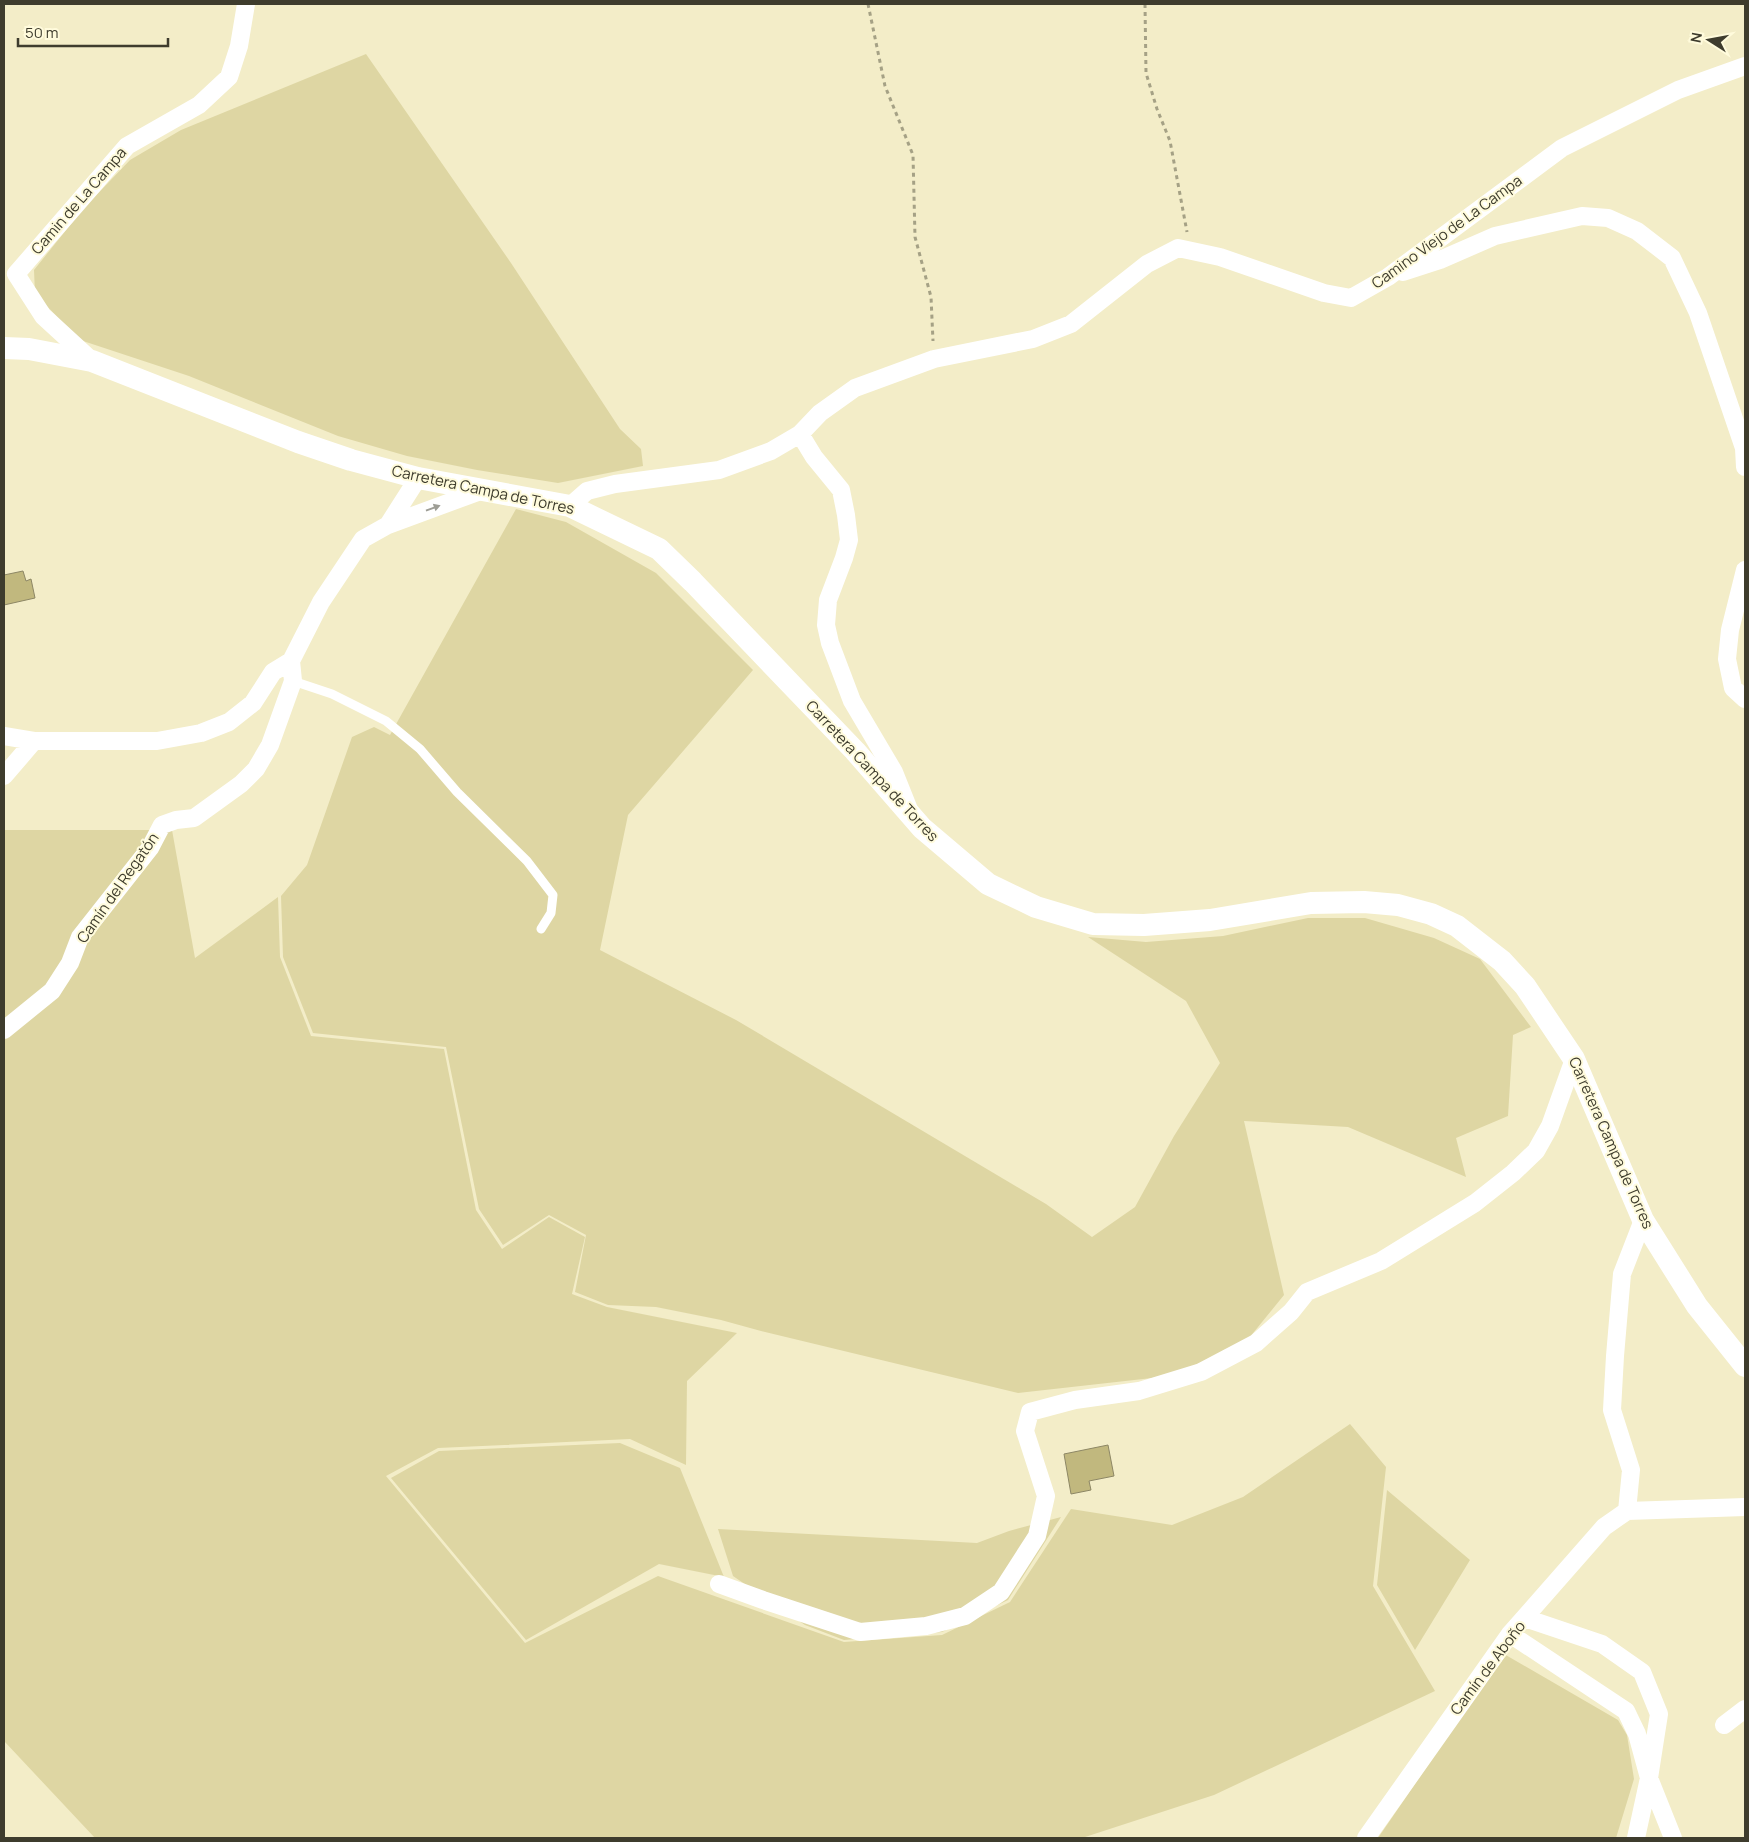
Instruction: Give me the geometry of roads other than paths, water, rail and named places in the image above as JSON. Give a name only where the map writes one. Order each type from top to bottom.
[{"type":"street","name":"Camin de La Campa","points":[[92,360],[43,316],[10,275],[127,146],[199,105],[229,77],[239,46],[246,4]]},
{"type":"street","name":"Camino Viejo de La Campa","points":[[570,506],[587,491],[615,484],[719,470],[771,451],[800,434],[820,412],[855,388],[934,359],[1033,339],[1071,324],[1147,264],[1178,248],[1220,257],[1324,294],[1351,298],[1388,277],[1562,148],[1678,90],[1745,66]]},
{"type":"street","points":[[1388,277],[1440,260],[1495,236],[1582,216],[1608,218],[1637,231],[1672,258],[1694,306],[1744,448],[1745,467]]},
{"type":"street","name":"Carretera Campa de Torres","points":[[4,348],[29,349],[92,360],[298,442],[351,460],[418,478],[570,506],[659,549],[855,751],[922,828],[988,884],[1036,907],[1094,924],[1144,926],[1210,920],[1320,903],[1364,902],[1398,905],[1432,914],[1457,926],[1502,961],[1525,986],[1574,1059],[1643,1220],[1697,1306],[1745,1366]]},
{"type":"street","points":[[800,434],[814,457],[841,490],[846,515],[849,540],[828,600],[826,625],[830,643],[852,701],[894,772],[912,817]]},
{"type":"street","points":[[388,525],[418,478]]},
{"type":"street","points":[[4,736],[34,741],[158,741],[200,733],[229,722],[253,703],[273,672],[291,661],[321,602],[363,539],[388,525],[483,490]]},
{"type":"street","points":[[1745,570],[1730,630],[1727,659],[1733,688],[1745,699]]},
{"type":"street","name":"Camín del Regatón","points":[[4,1030],[52,991],[70,963],[80,937],[150,848],[162,826],[176,820],[194,818],[241,784],[256,769],[270,745],[292,681],[291,661]]},
{"type":"street","points":[[4,776],[34,741]]},
{"type":"street","points":[[719,1584],[860,1632],[926,1626],[965,1616],[1001,1592],[1037,1536],[1046,1496],[1026,1431],[1030,1412],[1075,1400],[1139,1391],[1201,1372],[1256,1343],[1291,1312],[1307,1292],[1381,1261],[1475,1204],[1514,1173],[1536,1150],[1550,1126],[1574,1059]]},
{"type":"street","points":[[1643,1220],[1622,1274],[1612,1410],[1631,1470],[1627,1511],[1745,1507]]},
{"type":"street","name":"Camín de Aboño","points":[[1366,1838],[1510,1634],[1604,1527],[1627,1511]]},
{"type":"street","points":[[1525,1618],[1602,1644],[1642,1672],[1659,1714],[1649,1778],[1636,1838]]},
{"type":"street","points":[[1510,1634],[1626,1711],[1637,1734],[1649,1778],[1673,1838]]},
{"type":"street","points":[[1724,1725],[1745,1709]]},
{"type":"lane","points":[[292,681],[332,694],[386,721],[420,749],[457,792],[527,861],[553,895],[551,913],[542,929]]}]
